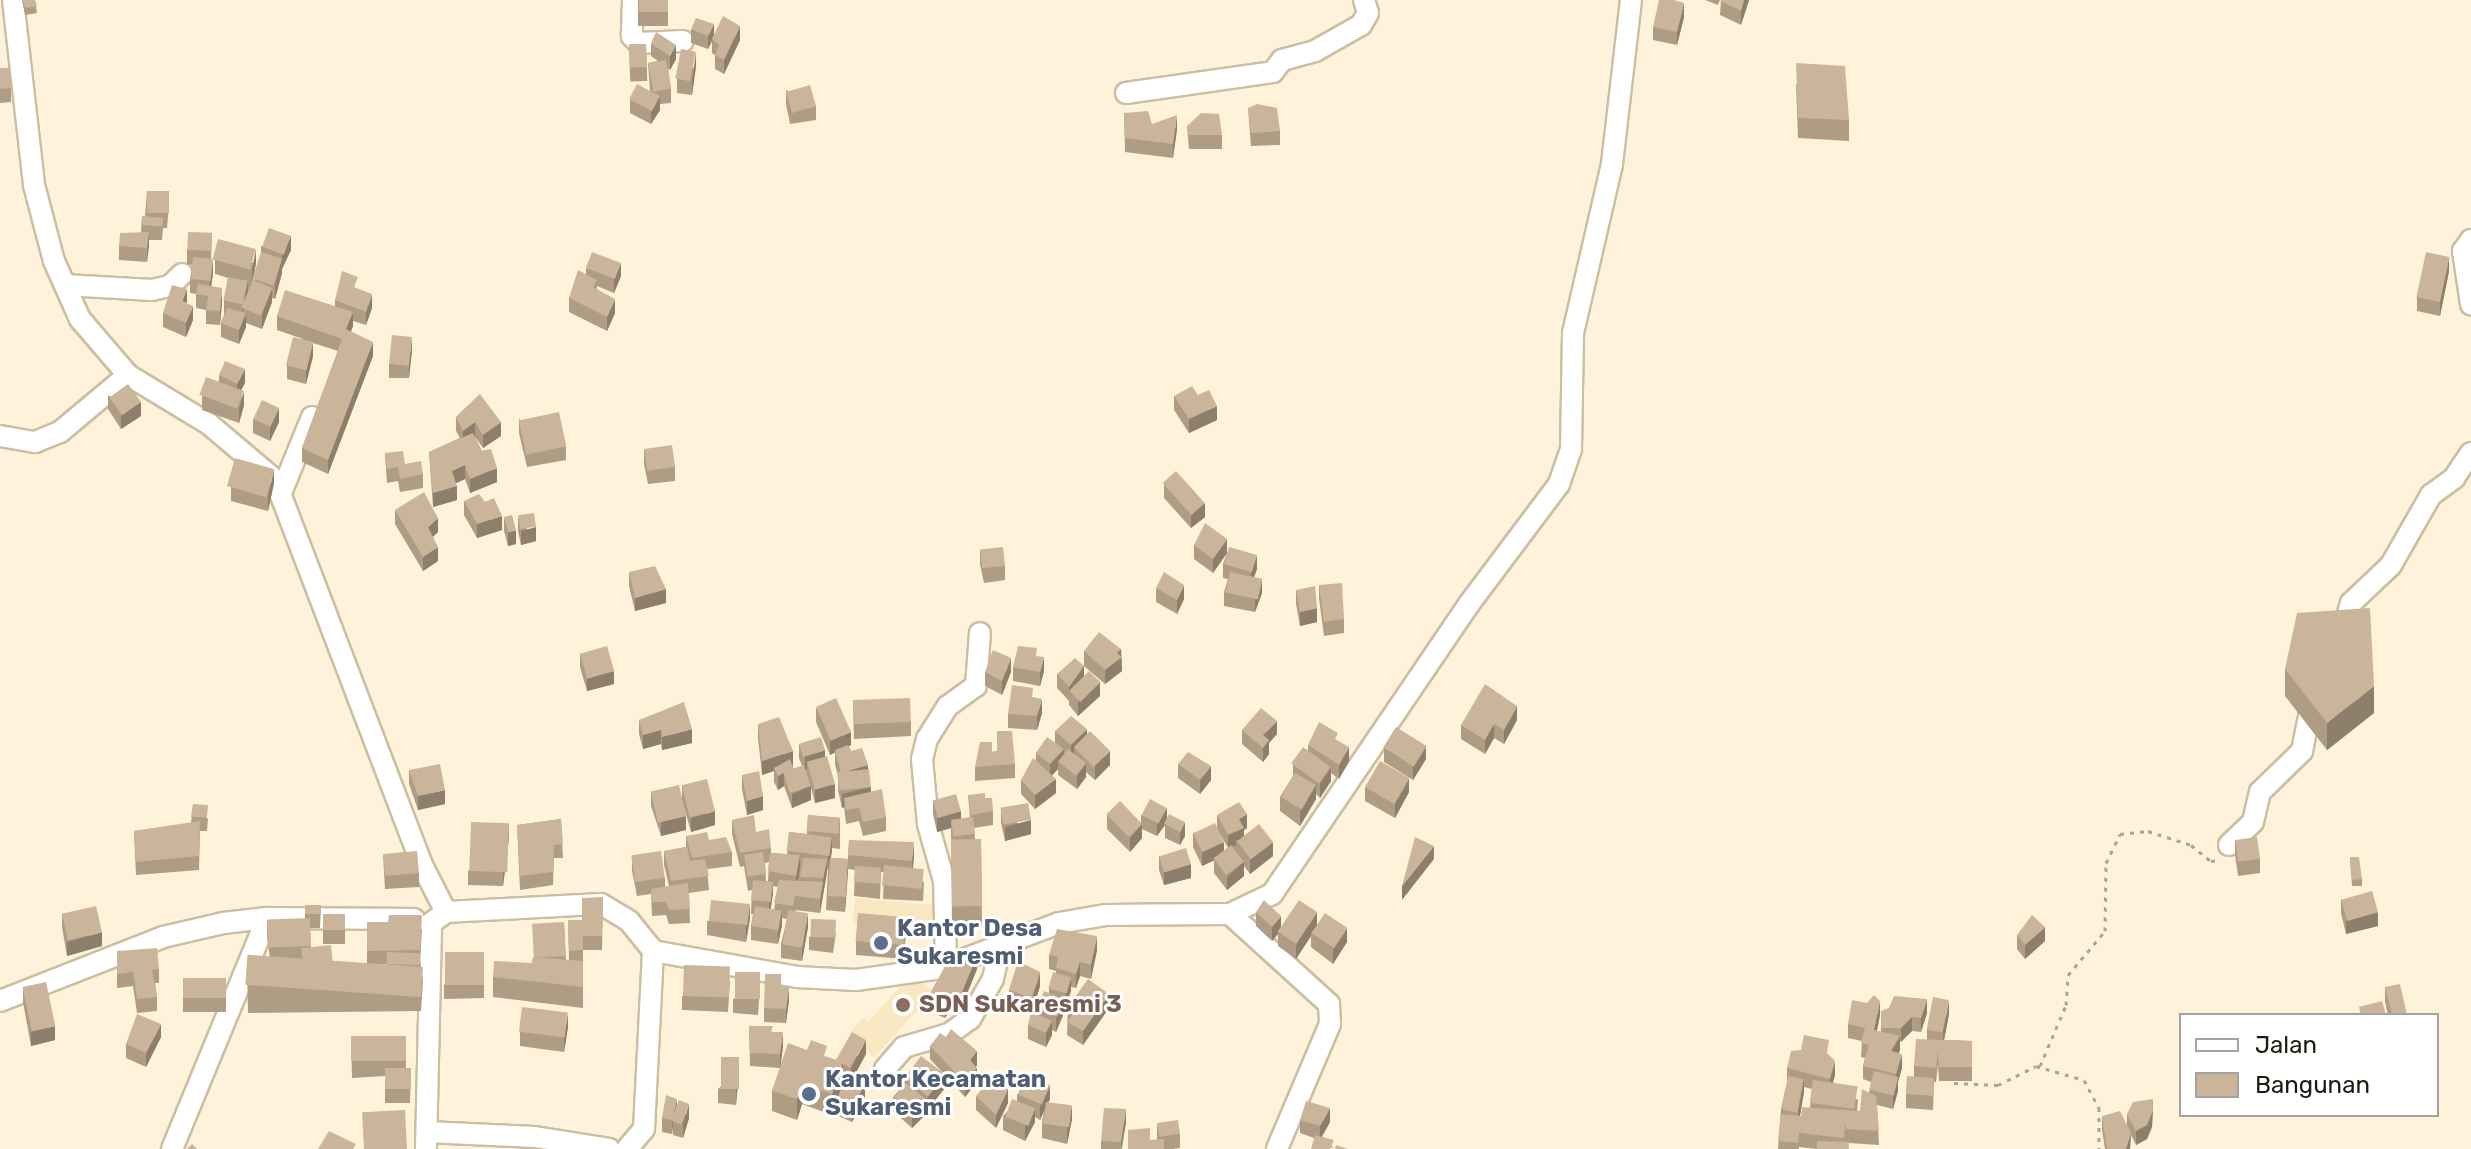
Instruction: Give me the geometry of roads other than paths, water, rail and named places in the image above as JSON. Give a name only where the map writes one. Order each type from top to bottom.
[{"type":"street","points":[[13,0],[34,185],[65,285],[80,319],[128,375],[254,457],[281,493],[421,863],[439,916],[427,1140],[535,1137],[609,1149]]},
{"type":"street","points":[[633,0],[632,36],[639,43],[683,41]]},
{"type":"street","points":[[1126,93],[1273,72],[1282,60],[1315,51],[1361,25],[1368,13],[1364,0]]},
{"type":"street","points":[[653,951],[812,978],[885,978],[946,966],[1059,923],[1106,915],[1230,914],[1272,894],[1469,604],[1559,484],[1571,449],[1573,333],[1612,164],[1631,0]]},
{"type":"street","points":[[2471,240],[2463,251],[2471,304]]},
{"type":"street","points":[[65,285],[152,290],[170,286],[182,274]]},
{"type":"street","points":[[0,436],[35,442],[60,432],[128,375]]},
{"type":"street","points":[[281,493],[312,417]]},
{"type":"street","points":[[2331,657],[2351,603],[2391,565],[2431,495],[2454,478],[2471,453]]},
{"type":"street","points":[[946,966],[944,881],[926,813],[922,759],[927,739],[948,706],[976,686],[980,633]]},
{"type":"street","points":[[2229,845],[2253,822],[2260,792],[2304,747],[2306,719],[2320,680]]},
{"type":"street","points":[[0,1001],[163,937],[267,918],[439,916],[601,904],[629,921],[653,951],[644,1129],[627,1149]]},
{"type":"street","points":[[1230,914],[1329,1004],[1330,1024],[1277,1149]]},
{"type":"street","points":[[172,1149],[267,918]]},
{"type":"street","points":[[885,1069],[904,1047],[949,1034],[970,1019],[993,979],[1000,945]]},
{"type":"place","name":"Kantor Desa Sukaresmi","points":[[881,943]]},
{"type":"place","name":"SDN Sukaresmi 3","points":[[903,1005]]},
{"type":"place","name":"Kantor Kecamatan Sukaresmi","points":[[809,1094]]}]
